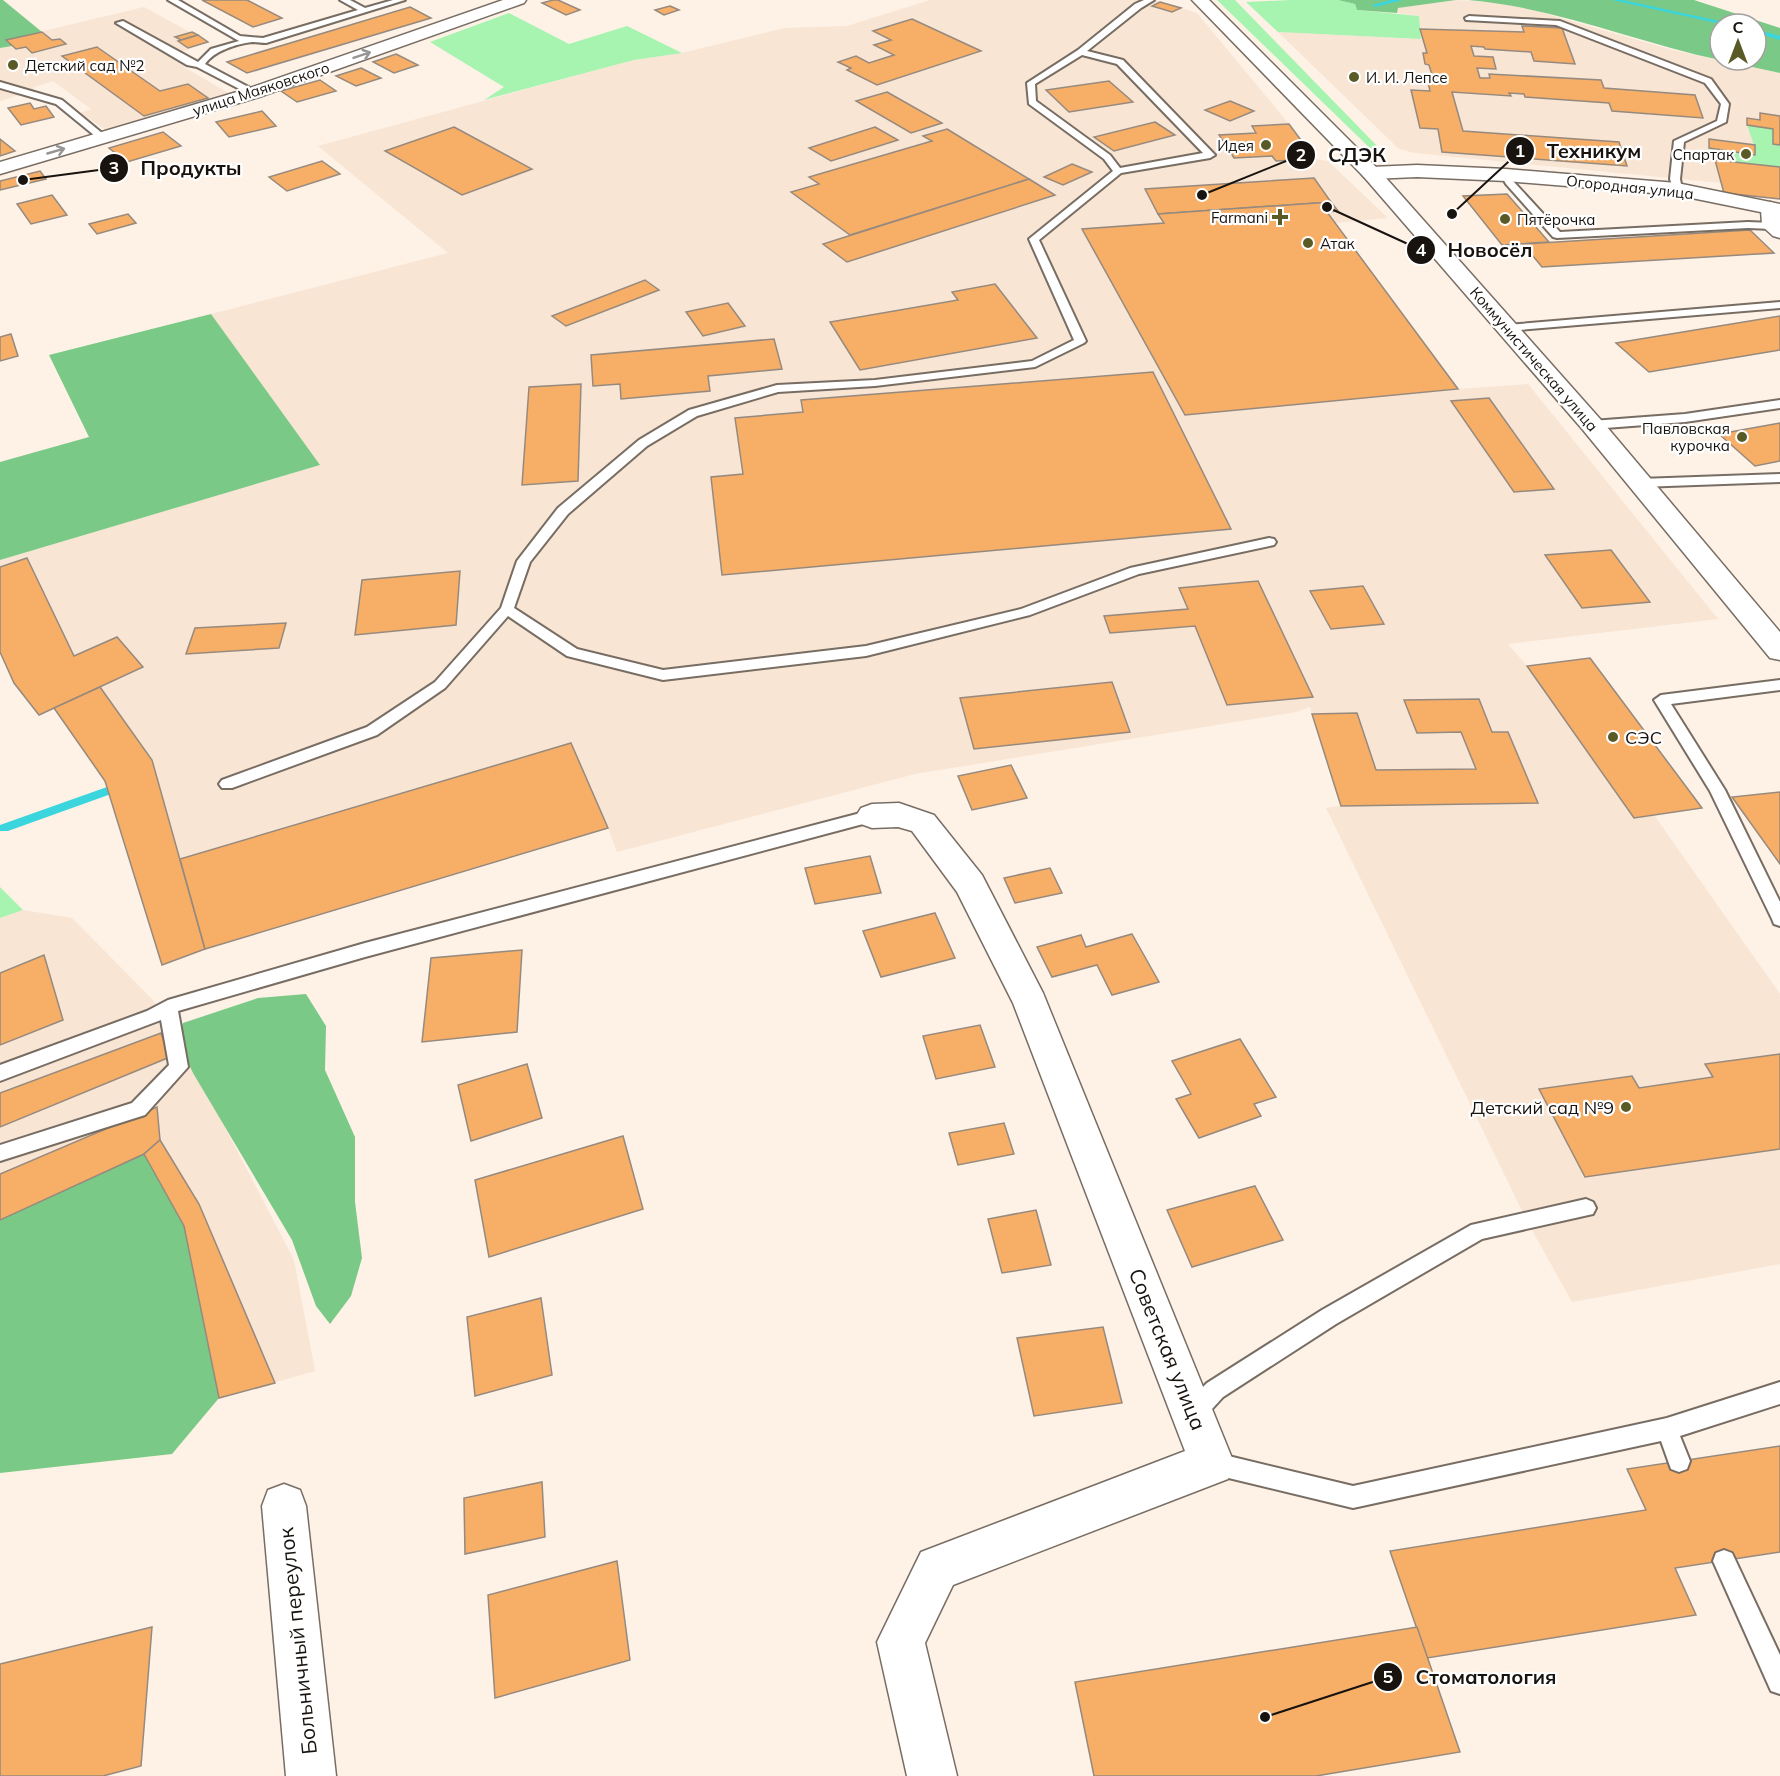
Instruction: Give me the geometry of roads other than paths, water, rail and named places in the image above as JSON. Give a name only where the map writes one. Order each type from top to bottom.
[{"type":"street","name":"улица Маяковского","points":[[0,168],[253,93],[514,0]]},
{"type":"street","name":"Коммунистическая улица","points":[[1200,0],[1371,173],[1592,425],[1780,651]]},
{"type":"street","name":"Огородная улица","points":[[1371,173],[1417,171],[1506,175],[1677,189],[1776,219]]},
{"type":"street","name":"Советская улица","points":[[872,816],[899,815],[923,823],[970,884],[1031,1003],[1212,1463]]},
{"type":"street","points":[[932,1776],[901,1642],[937,1568],[1212,1463]]},
{"type":"street","name":"Больничный переулок","points":[[284,1506],[311,1776]]},
{"type":"lane","points":[[172,0],[238,38],[248,41],[263,41],[401,0]]},
{"type":"lane","points":[[344,0],[365,11]]},
{"type":"lane","points":[[1118,171],[1107,157],[1032,102],[1031,82],[1081,52],[1138,6],[1150,0]]},
{"type":"lane","points":[[1469,18],[1557,23],[1670,64],[1708,81],[1725,104],[1721,122],[1679,141],[1675,179],[1677,189]]},
{"type":"lane","points":[[120,23],[190,63],[200,65],[253,93]]},
{"type":"lane","points":[[200,65],[203,59],[211,53],[248,41]]},
{"type":"lane","points":[[227,784],[372,731],[440,685],[507,609],[524,561],[563,511],[643,443],[693,413],[777,389],[875,383],[1035,364],[1080,341],[1034,239],[1118,171],[1210,155],[1120,62],[1081,52]]},
{"type":"lane","points":[[0,85],[59,102],[103,138]]},
{"type":"lane","points":[[1506,175],[1509,182],[1557,235],[1748,225],[1776,219]]},
{"type":"lane","points":[[1507,328],[1780,305]]},
{"type":"lane","points":[[1592,425],[1685,418],[1780,404]]},
{"type":"lane","points":[[1640,483],[1780,478]]},
{"type":"lane","points":[[507,609],[572,653],[663,675],[866,651],[1025,612],[1135,571],[1269,542]]},
{"type":"lane","points":[[1780,685],[1661,700],[1717,790],[1780,919]]},
{"type":"lane","points":[[0,1073],[153,1016],[168,1007],[365,950],[872,816]]},
{"type":"lane","points":[[0,1153],[138,1109],[179,1067],[168,1007]]},
{"type":"lane","points":[[1193,1414],[1215,1390],[1224,1384],[1329,1317],[1478,1230],[1586,1208]]},
{"type":"lane","points":[[1212,1463],[1353,1497],[1667,1429],[1780,1393]]},
{"type":"lane","points":[[1667,1429],[1679,1461]]},
{"type":"lane","points":[[1724,1561],[1780,1682]]},
{"type":"waterway","points":[[1375,5],[1400,0]]},
{"type":"waterway","points":[[1615,0],[1708,19]]},
{"type":"waterway","points":[[1768,34],[1780,38]]},
{"type":"waterway","points":[[4,828],[107,791]]},
{"type":"place","name":"Детский сад №2","points":[[13,65]]},
{"type":"place","name":"И. И. Лепсе","points":[[1354,77]]},
{"type":"place","name":"Идея","points":[[1266,145]]},
{"type":"place","name":"Спартак","points":[[1746,154]]},
{"type":"place","name":"Продукты","points":[[23,180]]},
{"type":"place","name":"СДЭК","points":[[1202,195]]},
{"type":"place","name":"Новосёл","points":[[1327,207]]},
{"type":"place","name":"Техникум","points":[[1452,214]]},
{"type":"place","name":"Farmani","points":[[1280,217]]},
{"type":"place","name":"Пятёрочка","points":[[1505,219]]},
{"type":"place","name":"Атак","points":[[1308,243]]},
{"type":"place","name":"Павловская курочка","points":[[1742,437]]},
{"type":"place","name":"СЭС","points":[[1613,737]]},
{"type":"place","name":"Детский сад №9","points":[[1626,1107]]},
{"type":"place","name":"Cтоматология","points":[[1265,1717]]}]
